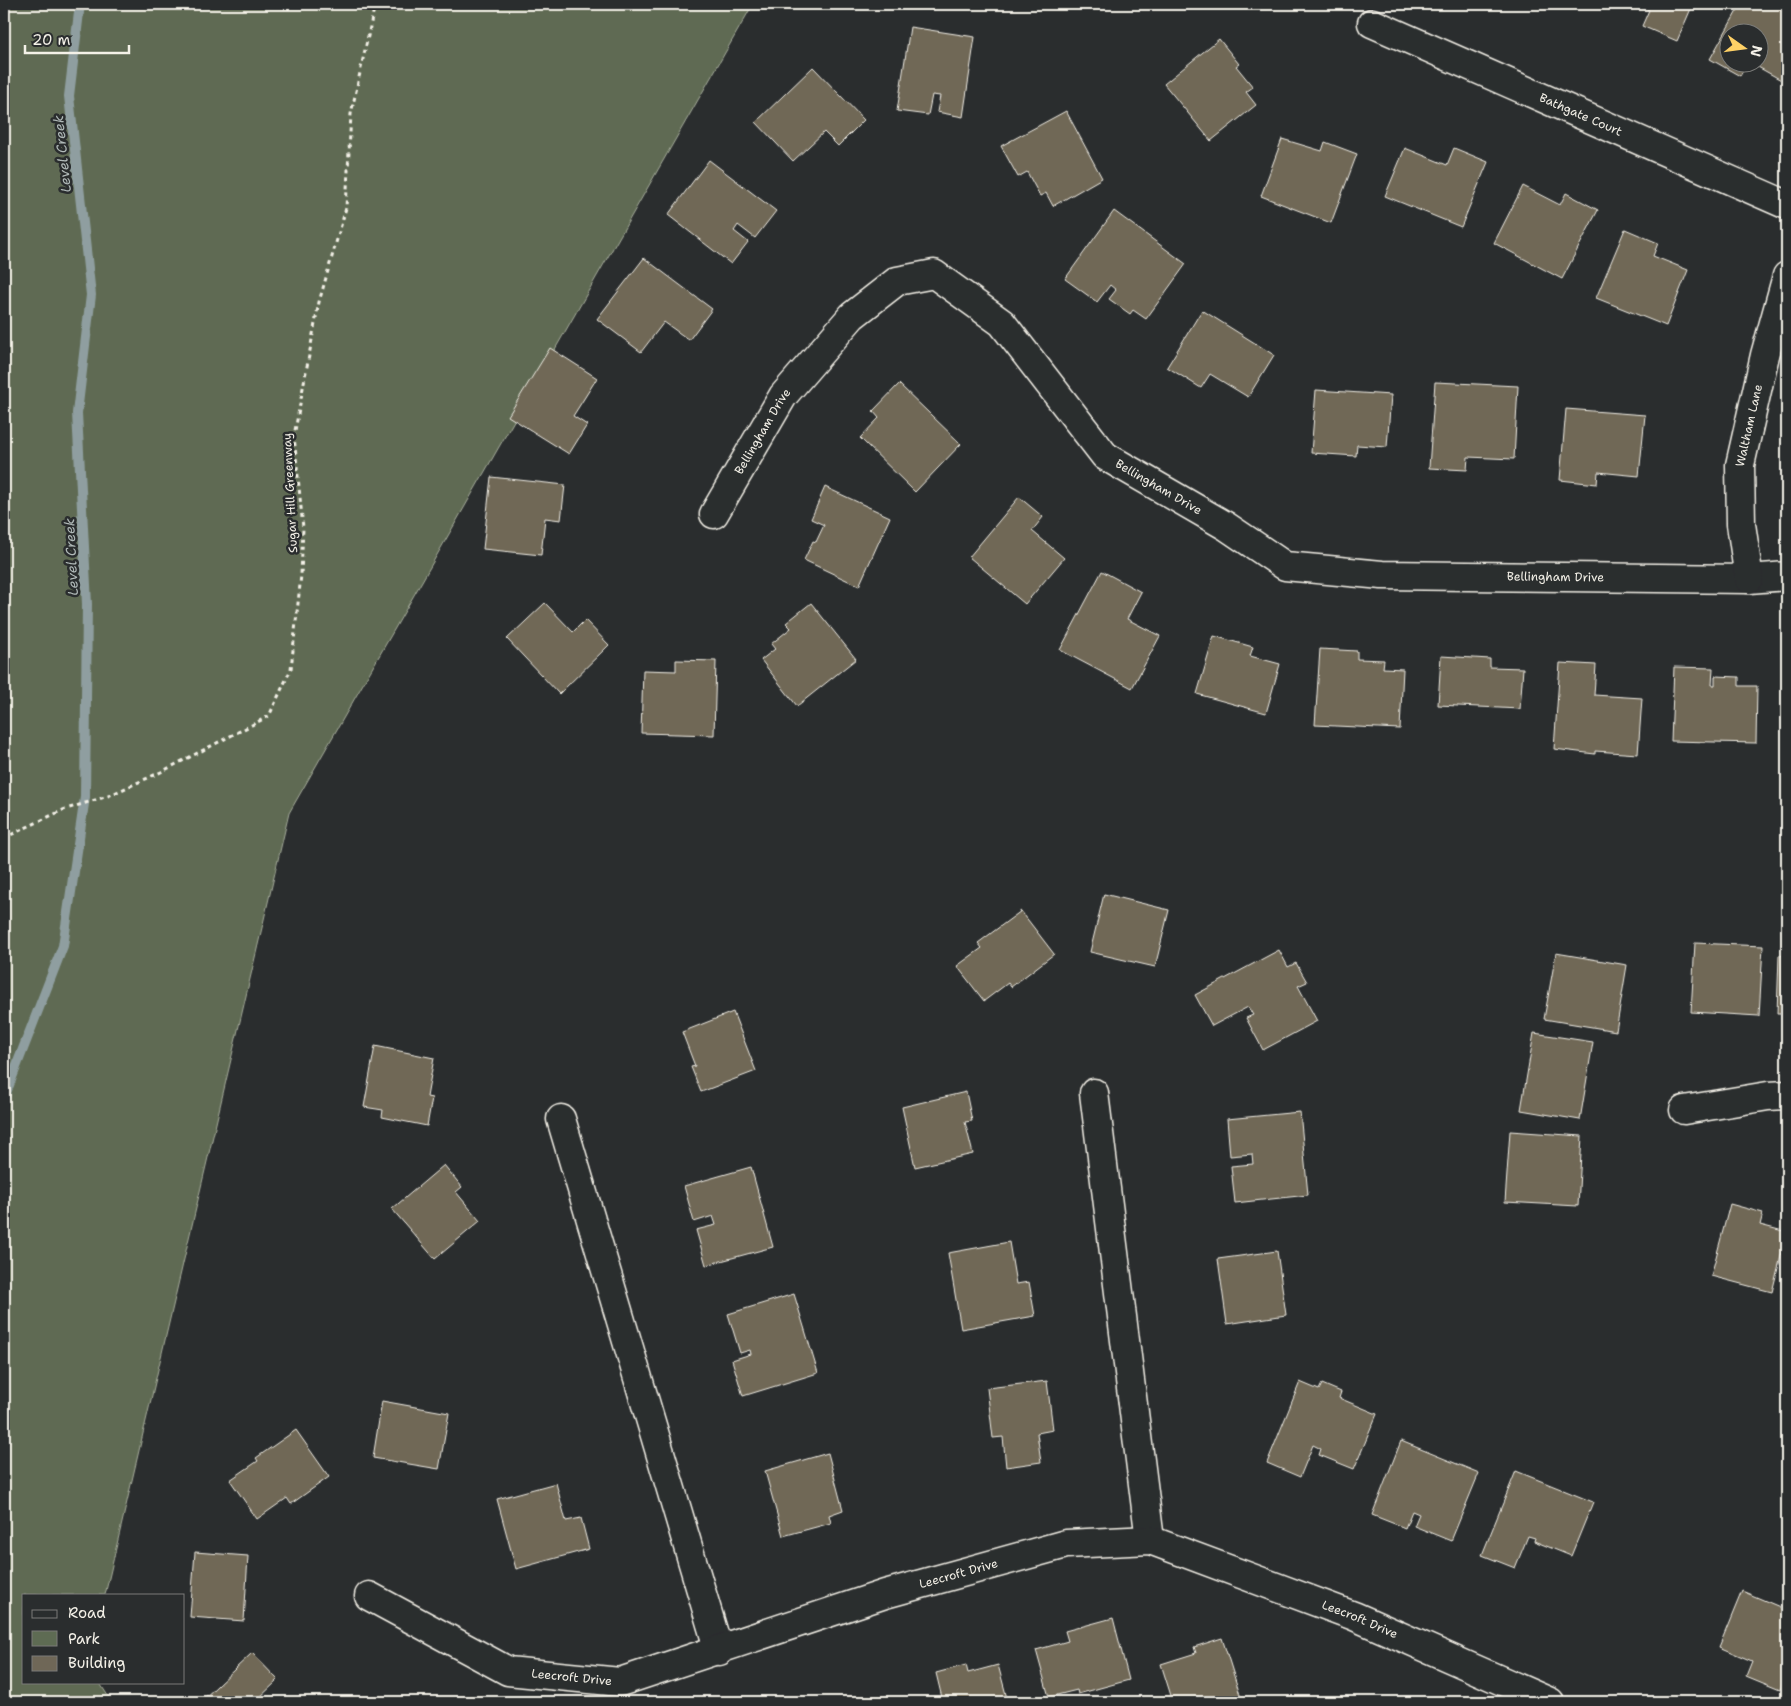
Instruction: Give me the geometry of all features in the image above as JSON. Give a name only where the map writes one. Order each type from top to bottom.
[{"type":"street","name":"Bathgate Court","points":[[1372,23],[1787,205]]},
{"type":"street","name":"Bellingham Drive","points":[[714,514],[783,396],[852,316],[897,281],[934,274],[1002,323],[1105,456],[1226,526],[1285,566],[1382,575],[1749,578],[1787,576]]},
{"type":"street","name":"Waltham Lane","points":[[1749,578],[1741,524],[1740,465],[1765,355],[1787,276]]},
{"type":"street","points":[[1094,1093],[1150,1540]]},
{"type":"street","points":[[1684,1110],[1768,1096],[1787,1095]]},
{"type":"street","points":[[561,1119],[719,1651]]},
{"type":"street","name":"Leecroft Drive","points":[[369,1596],[508,1672],[620,1682],[719,1651],[885,1594],[1066,1544],[1150,1540],[1354,1616],[1550,1702]]},
{"type":"path","name":"Sugar Hill Greenway","points":[[4,838],[63,810],[108,796],[160,772],[269,716],[291,669],[301,575],[303,528],[294,436],[319,302],[346,208],[351,114],[375,4]]},
{"type":"green space","points":[[4,4],[753,4],[289,813],[105,1594],[22,1594],[22,1684],[100,1684],[112,1702],[4,1702]]},
{"type":"building","points":[[1635,4],[1693,4],[1677,41],[1642,26],[1649,10]]},
{"type":"building","points":[[1741,4],[1777,4],[1776,6],[1787,13],[1787,73],[1783,81],[1767,72],[1768,22],[1731,22]]},
{"type":"building","points":[[910,27],[975,37],[963,117],[937,112],[940,96],[932,95],[928,115],[897,111]]},
{"type":"building","points":[[1219,39],[1239,64],[1236,66],[1253,87],[1246,92],[1256,105],[1211,141],[1164,84]]},
{"type":"building","points":[[1718,45],[1718,64],[1710,59]]},
{"type":"building","points":[[813,67],[864,120],[838,146],[824,132],[793,161],[756,122]]},
{"type":"building","points":[[1733,72],[1742,72],[1740,76]]},
{"type":"building","points":[[1066,111],[1102,178],[1053,206],[1046,193],[1040,196],[1027,172],[1018,177],[1001,146]]},
{"type":"building","points":[[1282,139],[1322,151],[1325,142],[1357,154],[1331,223],[1261,196]]},
{"type":"building","points":[[1405,148],[1447,165],[1454,148],[1488,162],[1461,227],[1385,196]]},
{"type":"building","points":[[709,160],[776,211],[755,238],[738,225],[734,231],[748,242],[731,264],[668,215]]},
{"type":"building","points":[[1523,186],[1560,205],[1566,193],[1598,210],[1562,279],[1494,243]]},
{"type":"building","points":[[1114,211],[1186,264],[1146,319],[1133,310],[1130,314],[1109,299],[1116,290],[1110,285],[1097,302],[1065,279]]},
{"type":"building","points":[[1625,229],[1658,243],[1653,256],[1688,270],[1666,326],[1596,298]]},
{"type":"building","points":[[644,258],[712,309],[689,340],[664,322],[641,352],[597,319]]},
{"type":"building","points":[[1202,310],[1274,355],[1248,397],[1210,374],[1201,388],[1167,367]]},
{"type":"building","points":[[550,348],[597,378],[573,416],[587,425],[569,454],[508,416]]},
{"type":"building","points":[[1435,382],[1518,386],[1514,459],[1468,457],[1467,470],[1429,468]]},
{"type":"building","points":[[899,384],[961,444],[915,492],[860,438],[879,418],[873,411]]},
{"type":"building","points":[[1316,390],[1391,395],[1387,447],[1357,445],[1356,456],[1311,453]]},
{"type":"building","points":[[1566,409],[1645,415],[1639,476],[1598,472],[1597,484],[1560,480]]},
{"type":"building","points":[[491,477],[565,485],[561,520],[545,518],[541,555],[483,549]]},
{"type":"building","points":[[825,487],[890,517],[859,586],[804,560],[813,541],[816,542],[824,525],[811,519]]},
{"type":"building","points":[[1019,497],[1043,517],[1032,531],[1064,558],[1025,604],[969,557]]},
{"type":"building","points":[[1102,571],[1141,592],[1127,619],[1160,636],[1132,688],[1060,650]]},
{"type":"building","points":[[545,603],[573,632],[585,620],[609,645],[559,694],[507,639]]},
{"type":"building","points":[[811,603],[856,659],[797,706],[761,660],[775,649],[771,644],[791,628],[786,623]]},
{"type":"building","points":[[1214,636],[1253,647],[1250,656],[1280,664],[1266,713],[1197,694]]},
{"type":"building","points":[[1320,649],[1357,651],[1357,659],[1384,660],[1383,668],[1403,669],[1400,729],[1315,725]]},
{"type":"building","points":[[1441,656],[1490,659],[1490,667],[1523,668],[1520,709],[1438,705]]},
{"type":"building","points":[[676,660],[716,661],[714,735],[641,733],[643,670],[676,671]]},
{"type":"building","points":[[1560,663],[1596,665],[1594,695],[1642,698],[1638,754],[1595,751],[1595,754],[1554,749]]},
{"type":"building","points":[[1674,667],[1713,668],[1712,685],[1715,685],[1715,676],[1739,677],[1739,686],[1757,686],[1756,743],[1671,741]]},
{"type":"building","points":[[1104,894],[1169,910],[1155,967],[1090,952]]},
{"type":"building","points":[[1021,911],[1054,954],[1011,987],[1008,983],[984,1001],[957,966],[982,948],[978,943]]},
{"type":"building","points":[[1695,943],[1763,946],[1759,1016],[1691,1012]]},
{"type":"building","points":[[1279,950],[1288,967],[1296,963],[1307,982],[1298,986],[1317,1021],[1263,1050],[1246,1018],[1253,1015],[1248,1007],[1212,1026],[1195,995]]},
{"type":"building","points":[[1556,953],[1627,965],[1616,1031],[1544,1019]]},
{"type":"building","points":[[1779,955],[1787,955],[1787,1014],[1777,1014]]},
{"type":"building","points":[[733,1012],[756,1071],[701,1092],[691,1067],[695,1066],[682,1032]]},
{"type":"building","points":[[1534,1033],[1593,1042],[1580,1120],[1521,1110]]},
{"type":"building","points":[[375,1046],[434,1058],[427,1097],[432,1098],[427,1126],[382,1117],[383,1110],[364,1107]]},
{"type":"building","points":[[966,1092],[972,1121],[965,1122],[973,1154],[915,1167],[902,1107]]},
{"type":"building","points":[[1300,1112],[1308,1195],[1235,1203],[1231,1166],[1253,1164],[1252,1154],[1230,1156],[1227,1119]]},
{"type":"building","points":[[1510,1131],[1582,1136],[1578,1206],[1505,1202]]},
{"type":"building","points":[[444,1165],[462,1187],[456,1192],[480,1221],[435,1259],[392,1209]]},
{"type":"building","points":[[751,1167],[773,1247],[706,1265],[696,1230],[716,1225],[713,1216],[694,1222],[684,1186]]},
{"type":"building","points":[[1730,1204],[1763,1213],[1760,1225],[1787,1232],[1772,1292],[1711,1276]]},
{"type":"building","points":[[1009,1242],[1016,1284],[1029,1282],[1035,1316],[961,1329],[948,1253]]},
{"type":"building","points":[[1277,1251],[1286,1315],[1227,1324],[1218,1259]]},
{"type":"building","points":[[794,1294],[818,1373],[743,1396],[732,1360],[751,1354],[750,1350],[740,1353],[728,1314]]},
{"type":"building","points":[[1047,1381],[1053,1430],[1037,1433],[1041,1462],[1006,1467],[1003,1437],[993,1438],[987,1388]]},
{"type":"building","points":[[1300,1382],[1319,1390],[1322,1384],[1341,1392],[1339,1398],[1377,1414],[1354,1469],[1319,1455],[1321,1449],[1313,1445],[1300,1477],[1267,1463]]},
{"type":"building","points":[[382,1401],[449,1413],[439,1469],[373,1458]]},
{"type":"building","points":[[296,1430],[329,1477],[291,1504],[287,1498],[257,1519],[230,1480],[258,1461],[256,1458]]},
{"type":"building","points":[[1401,1441],[1479,1473],[1451,1541],[1414,1526],[1419,1514],[1412,1511],[1405,1528],[1372,1515]]},
{"type":"building","points":[[828,1453],[843,1510],[829,1515],[831,1523],[783,1536],[765,1471]]},
{"type":"building","points":[[1516,1471],[1593,1502],[1571,1556],[1534,1541],[1535,1538],[1528,1536],[1515,1568],[1482,1555]]},
{"type":"building","points":[[556,1483],[566,1521],[581,1518],[589,1549],[516,1569],[497,1499]]},
{"type":"building","points":[[195,1552],[248,1556],[244,1621],[190,1617]]},
{"type":"building","points":[[1742,1591],[1787,1610],[1787,1672],[1780,1690],[1746,1676],[1752,1661],[1719,1647]]},
{"type":"building","points":[[1113,1618],[1129,1680],[1078,1694],[1077,1690],[1049,1697],[1036,1650],[1068,1641],[1065,1631]]},
{"type":"building","points":[[1222,1638],[1241,1698],[1228,1702],[1173,1702],[1161,1664],[1196,1653],[1194,1647]]},
{"type":"building","points":[[252,1653],[278,1680],[255,1702],[200,1702]]},
{"type":"building","points":[[966,1665],[968,1673],[998,1665],[1008,1702],[943,1702],[936,1673]]},
{"type":"building","points":[[887,1696],[889,1702],[862,1702]]},
{"type":"waterway","name":"Level Creek","points":[[4,1098],[63,946],[85,797],[87,604],[77,413],[91,295],[69,96],[80,4]]}]
